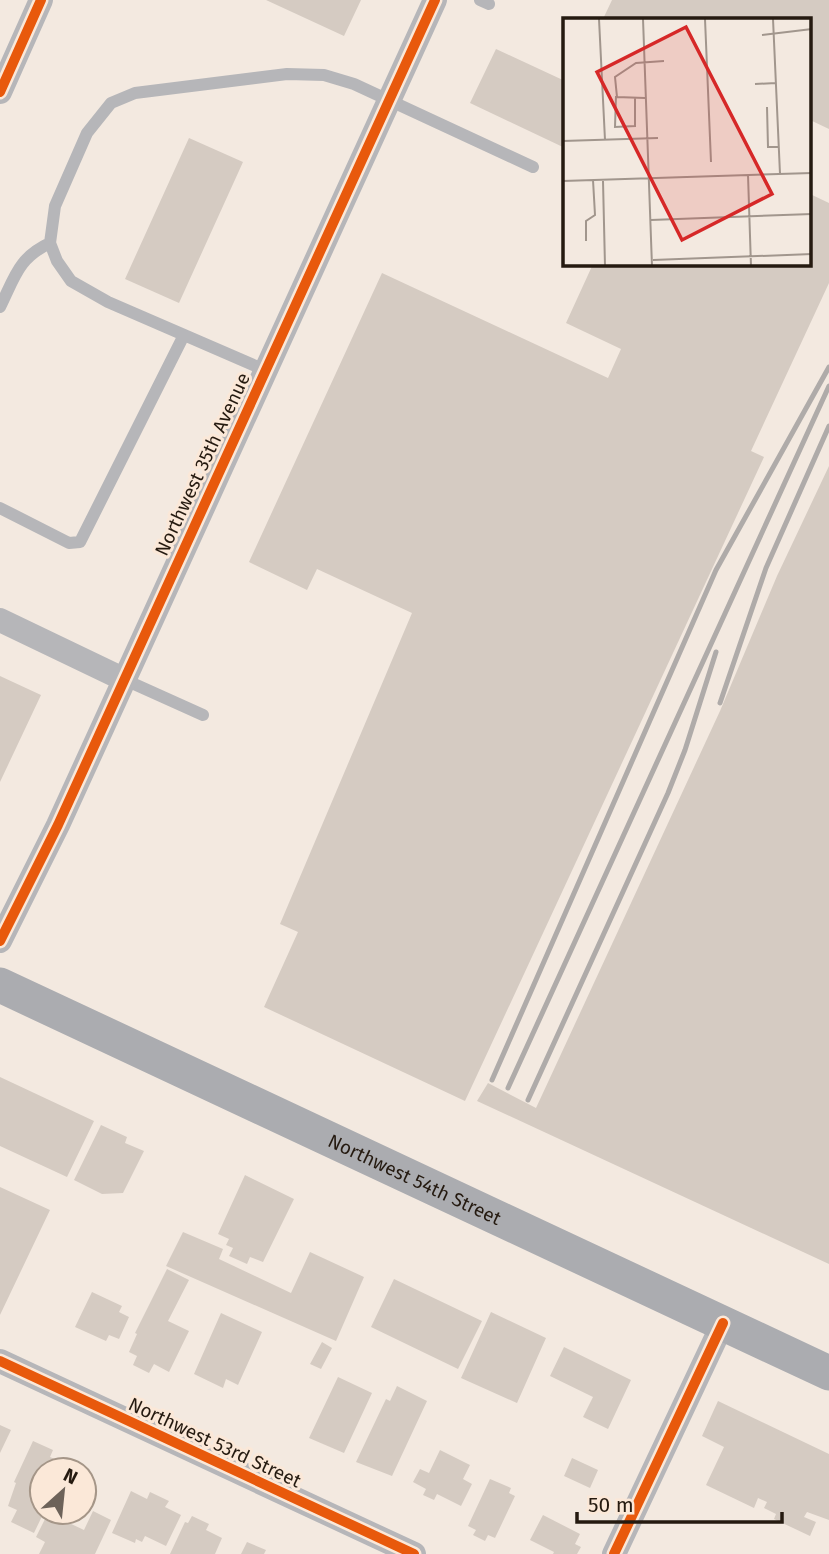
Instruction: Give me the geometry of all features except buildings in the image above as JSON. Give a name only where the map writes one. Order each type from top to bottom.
[{"type":"main road","name":"Northwest 54th Street","points":[[0,985],[829,1373]]},
{"type":"street","points":[[0,92],[41,0]]},
{"type":"street","name":"Northwest 35th Avenue","points":[[0,941],[58,825],[435,0]]},
{"type":"street","points":[[0,620],[123,679]]},
{"type":"street","points":[[614,1554],[723,1323]]},
{"type":"street","name":"Northwest 53rd Street","points":[[0,1361],[414,1554]]},
{"type":"lane","points":[[265,370],[108,302],[71,281],[57,261],[50,243],[55,206],[87,133],[111,103],[135,93],[287,74],[324,75],[354,84],[533,167]]},
{"type":"lane","points":[[0,307],[21,265],[32,252],[50,243]]},
{"type":"lane","points":[[0,508],[69,543],[80,542],[184,335]]},
{"type":"lane","points":[[123,679],[203,715]]},
{"type":"railway","points":[[492,1080],[716,570],[829,367]]},
{"type":"railway","points":[[508,1088],[829,386]]},
{"type":"railway","points":[[720,703],[766,568],[829,426]]},
{"type":"railway","points":[[528,1100],[668,793],[685,750],[716,652]]},
{"type":"cycle path","points":[[0,92],[41,0]]},
{"type":"cycle path","points":[[0,941],[58,825],[435,0]]},
{"type":"cycle path","points":[[614,1554],[723,1323]]},
{"type":"cycle path","points":[[0,1361],[414,1554]]}]
